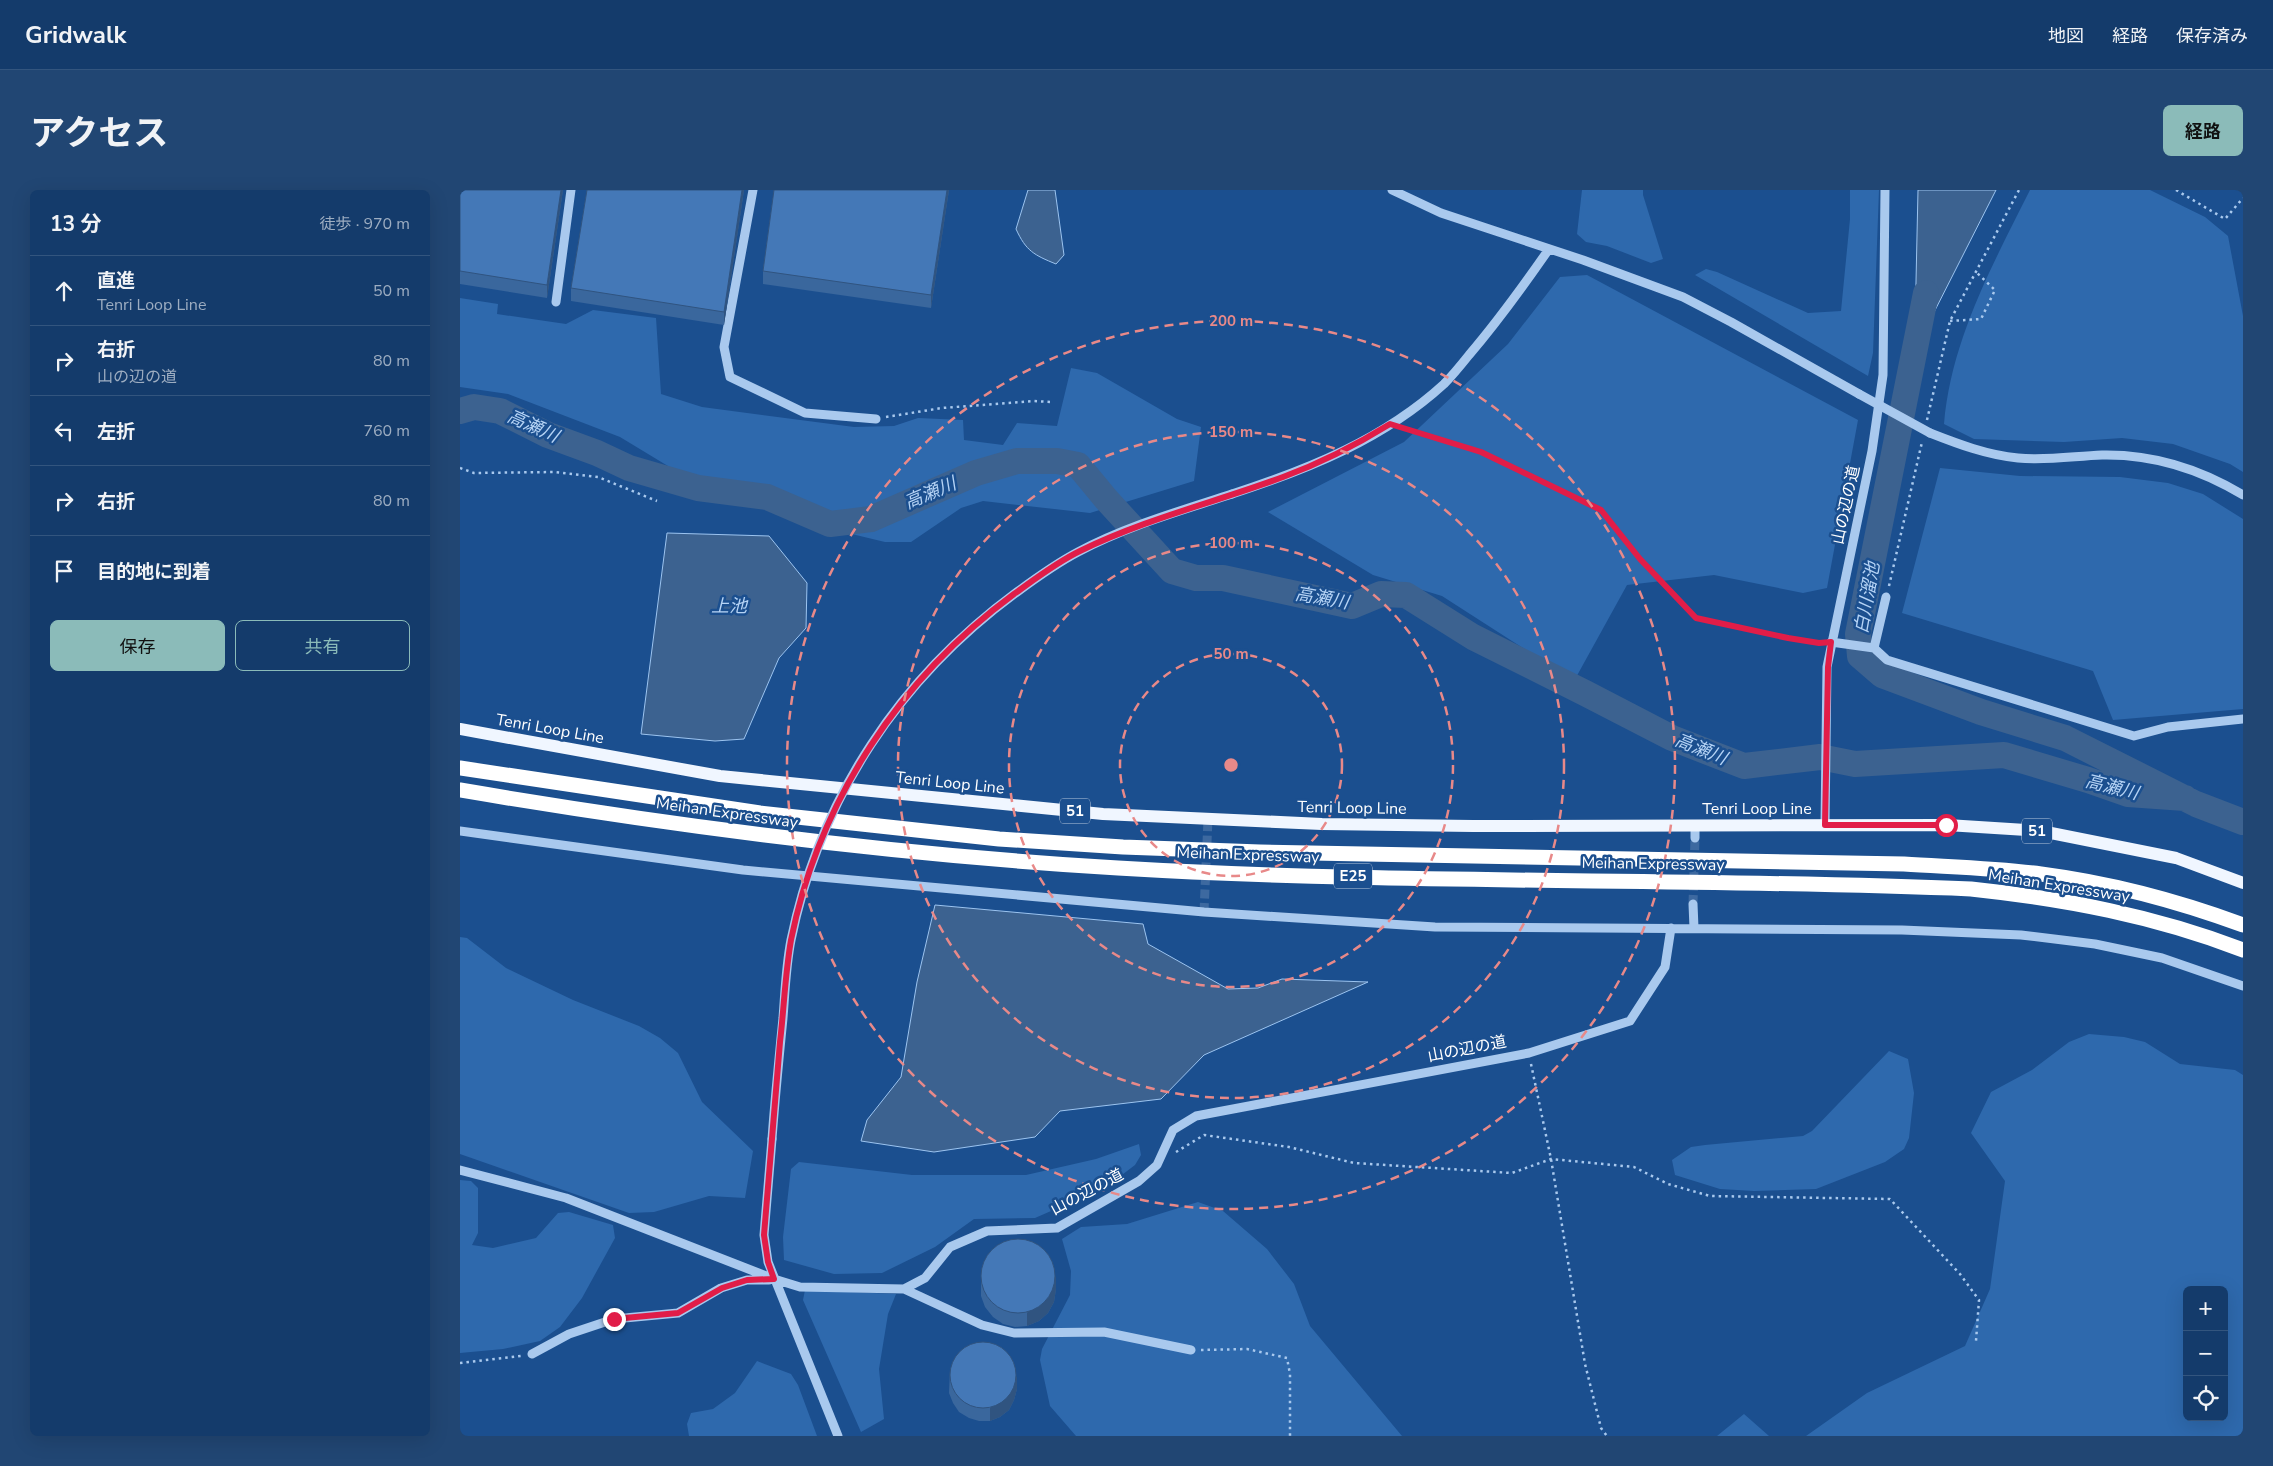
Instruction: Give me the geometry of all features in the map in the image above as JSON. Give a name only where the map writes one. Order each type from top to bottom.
[{"type":"highway","name":"Meihan Expressway","points":[[460,768],[760,813],[980,837],[1095,845],[1250,852],[1904,864],[1976,868],[2041,874],[2106,885],[2163,898],[2243,925]]},
{"type":"highway","name":"Meihan Expressway","points":[[460,790],[750,834],[992,860],[1258,874],[1905,886],[1971,889],[2038,896],[2097,907],[2157,921],[2208,936],[2243,950]]},
{"type":"highway","points":[[2038,896],[2150,928],[2243,960]]},
{"type":"main road","name":"Tenri Loop Line","points":[[460,729],[720,776],[1103,814],[1322,824],[1695,832],[1825,825],[1946,825],[2041,832],[2176,858],[2243,883]]},
{"type":"street","points":[[556,302],[571,190]]},
{"type":"street","points":[[752,190],[724,347],[730,378],[805,413],[876,419]]},
{"type":"street","points":[[1392,190],[1441,213],[1549,249],[1682,297],[1731,322],[1926,431],[1972,449],[2019,458],[2105,455],[2139,456],[2182,466],[2221,482],[2243,495]]},
{"type":"street","name":"山の辺の道","points":[[1825,825],[1828,667],[1831,642],[1872,451],[1883,375],[1885,190]]},
{"type":"street","points":[[838,1436],[774,1279],[768,1262],[764,1235],[791,941],[816,853],[837,805],[861,760],[897,706],[928,669],[981,618],[1076,552],[1138,526],[1283,477],[1344,452],[1390,424],[1444,384],[1495,326],[1549,249]]},
{"type":"street","points":[[1874,648],[1886,597]]},
{"type":"street","points":[[1831,642],[1874,648],[1887,660],[2134,736],[2168,727],[2243,719]]},
{"type":"street","points":[[460,832],[743,870],[1204,912],[1435,927],[1902,930],[2022,935],[2095,944],[2162,958],[2243,986]]},
{"type":"street","points":[[1692,904],[1694,928]]},
{"type":"street","name":"山の辺の道","points":[[904,1288],[925,1278],[950,1247],[987,1231],[1057,1228],[1139,1181],[1157,1165],[1173,1130],[1196,1116],[1529,1053],[1630,1021],[1665,967],[1671,928]]},
{"type":"street","points":[[460,1170],[566,1198],[774,1279],[800,1287],[904,1288],[982,1325],[1014,1333],[1104,1332],[1190,1350]]},
{"type":"street","points":[[532,1354],[569,1334],[614,1319],[678,1313],[722,1288],[747,1280],[774,1279]]},
{"type":"path","points":[[1886,597],[1950,321],[2019,190]]},
{"type":"path","points":[[2176,190],[2199,201],[2225,219],[2243,198]]},
{"type":"path","points":[[1950,321],[1981,319],[1995,290],[1976,272]]},
{"type":"path","points":[[876,419],[942,408],[1034,401],[1051,402]]},
{"type":"path","points":[[1390,424],[1481,452],[1601,510],[1640,559],[1696,618],[1795,639],[1819,643],[1831,642]]},
{"type":"path","points":[[460,468],[474,473],[554,472],[598,477],[657,501]]},
{"type":"path","points":[[1529,1053],[1551,1160],[1585,1364],[1601,1428],[1608,1436]]},
{"type":"path","points":[[1157,1165],[1204,1135],[1289,1147],[1354,1163],[1512,1173],[1551,1160],[1634,1167],[1668,1184],[1710,1196],[1890,1199],[1960,1274],[1979,1300],[1976,1342]]},
{"type":"path","points":[[1190,1350],[1247,1349],[1287,1358],[1290,1374],[1290,1436]]},
{"type":"path","points":[[460,1362],[532,1354]]},
{"type":"shaded area","points":[[1582,190],[1643,190],[1663,259],[1651,263],[1607,246],[1586,242],[1577,234]]},
{"type":"shaded area","points":[[1850,190],[1879,190],[1873,353],[1868,376],[1695,275],[1706,269],[1717,272],[1808,313],[1841,311],[1850,219]]},
{"type":"shaded area","points":[[2030,190],[2150,190],[2205,217],[2228,236],[2243,316],[2243,472],[2230,464],[2173,444],[2122,438],[2064,442],[1974,439],[1944,424],[1955,362],[1976,303],[1988,274]]},
{"type":"shaded area","points":[[1587,275],[1858,420],[1827,588],[1803,593],[1714,575],[1627,585],[1574,681],[1442,596],[1373,575],[1268,512],[1404,442],[1508,344],[1560,277]]},
{"type":"shaded area","points":[[460,298],[498,304],[497,314],[566,324],[593,310],[656,318],[661,394],[702,407],[854,427],[894,426],[918,418],[963,420],[964,440],[1003,445],[1017,423],[1057,426],[1071,368],[1097,373],[1177,419],[1201,427],[1194,481],[1090,513],[983,501],[961,508],[911,542],[885,542],[835,530],[775,500],[696,483],[620,437],[508,394],[460,387]]},
{"type":"shaded area","points":[[1940,468],[2020,476],[2120,477],[2168,483],[2203,494],[2243,519],[2243,709],[2113,720],[2093,671],[1902,613]]},
{"type":"shaded area","points":[[460,937],[467,938],[506,968],[573,1000],[639,1026],[660,1038],[678,1053],[702,1102],[753,1151],[745,1198],[709,1196],[654,1212],[629,1213],[460,1154]]},
{"type":"shaded area","points":[[2089,1034],[2124,1037],[2145,1042],[2180,1064],[2235,1070],[2243,1075],[2243,1436],[1806,1436],[1867,1393],[1965,1346],[1990,1289],[2005,1181],[1971,1133],[1991,1092],[2032,1070],[2069,1042]]},
{"type":"shaded area","points":[[1889,1051],[1908,1059],[1914,1093],[1909,1138],[1904,1149],[1885,1162],[1816,1189],[1754,1191],[1720,1189],[1675,1175],[1672,1160],[1691,1147],[1803,1136],[1812,1131]]},
{"type":"shaded area","points":[[1139,1144],[1141,1155],[1135,1165],[1106,1187],[1035,1218],[974,1219],[935,1247],[882,1273],[834,1274],[784,1260],[783,1237],[791,1169],[799,1162],[912,1175],[1026,1175],[1096,1159]]},
{"type":"shaded area","points":[[460,1180],[471,1181],[478,1188],[478,1233],[472,1245],[493,1248],[536,1238],[558,1213],[569,1212],[613,1225],[615,1238],[582,1298],[560,1327],[540,1341],[503,1349],[460,1353]]},
{"type":"shaded area","points":[[1198,1202],[1223,1211],[1267,1249],[1294,1284],[1310,1326],[1402,1436],[1076,1436],[1050,1406],[1040,1360],[1042,1349],[1070,1295],[1071,1271],[1062,1239],[1081,1227],[1127,1224]]},
{"type":"shaded area","points":[[805,1290],[896,1294],[888,1314],[879,1369],[884,1419],[861,1432],[803,1300]]},
{"type":"shaded area","points":[[757,1361],[791,1374],[798,1385],[817,1436],[689,1436],[687,1424],[691,1413],[713,1409],[735,1393]]},
{"type":"shaded area","points":[[1744,1414],[1769,1436],[1717,1436]]},
{"type":"water","points":[[1028,190],[1055,190],[1064,255],[1056,264],[1042,258],[1027,247],[1016,229]]},
{"type":"water","points":[[1918,190],[1996,190],[1925,330],[1915,328]]},
{"type":"water","name":"上池","points":[[667,533],[769,536],[807,583],[806,628],[779,658],[744,739],[715,741],[641,734]]},
{"type":"water","points":[[935,905],[1143,924],[1148,944],[1228,989],[1258,988],[1282,979],[1368,982],[1204,1055],[1161,1099],[1060,1111],[1035,1137],[934,1152],[861,1141],[867,1120],[901,1077],[917,982]]},
{"type":"building","points":[[460,190],[561,190],[547,285],[460,271]]},
{"type":"building","points":[[587,190],[742,190],[724,312],[571,288]]},
{"type":"building","points":[[774,190],[947,190],[931,295],[763,271]]},
{"type":"building","points":[[1011,1239],[1025,1239],[1039,1245],[1049,1255],[1055,1269],[1053,1290],[1039,1307],[1025,1313],[1011,1313],[997,1307],[987,1297],[981,1283],[981,1269],[987,1255],[997,1245]]},
{"type":"building","points":[[976,1342],[990,1342],[1002,1347],[1011,1356],[1016,1368],[1014,1388],[1007,1399],[990,1408],[976,1408],[964,1403],[955,1394],[950,1382],[950,1368],[955,1356],[964,1347]]},
{"type":"waterway","name":"白川溜池","points":[[1926,293],[1858,634],[1860,656],[1882,675],[1981,712],[2065,738],[2196,804],[2243,822]]},
{"type":"waterway","name":"高瀬川","points":[[460,411],[474,407],[500,411],[548,435],[597,453],[629,468],[698,488],[767,497],[830,524],[871,519],[976,473],[1017,461],[1057,461],[1078,465],[1106,499],[1172,571],[1196,578],[1223,578],[1352,606],[1381,594],[1406,595],[1473,637],[1672,738],[1744,766],[1820,757],[1855,764],[2004,755],[2128,794],[2185,798]]},
{"type":"tunnel","points":[[1204,912],[1208,819]]},
{"type":"tunnel","points":[[1693,904],[1695,838]]},
{"type":"route","points":[[614,1319],[678,1313],[722,1288],[747,1280],[774,1279],[768,1262],[764,1235],[791,941],[816,853],[837,805],[856,768],[876,737],[897,706],[928,669],[981,618],[1076,552],[1115,534],[1283,477],[1344,452],[1390,424],[1481,452],[1601,510],[1640,559],[1696,618],[1788,638],[1819,643],[1831,642],[1828,667],[1825,825],[1946,825]]}]
